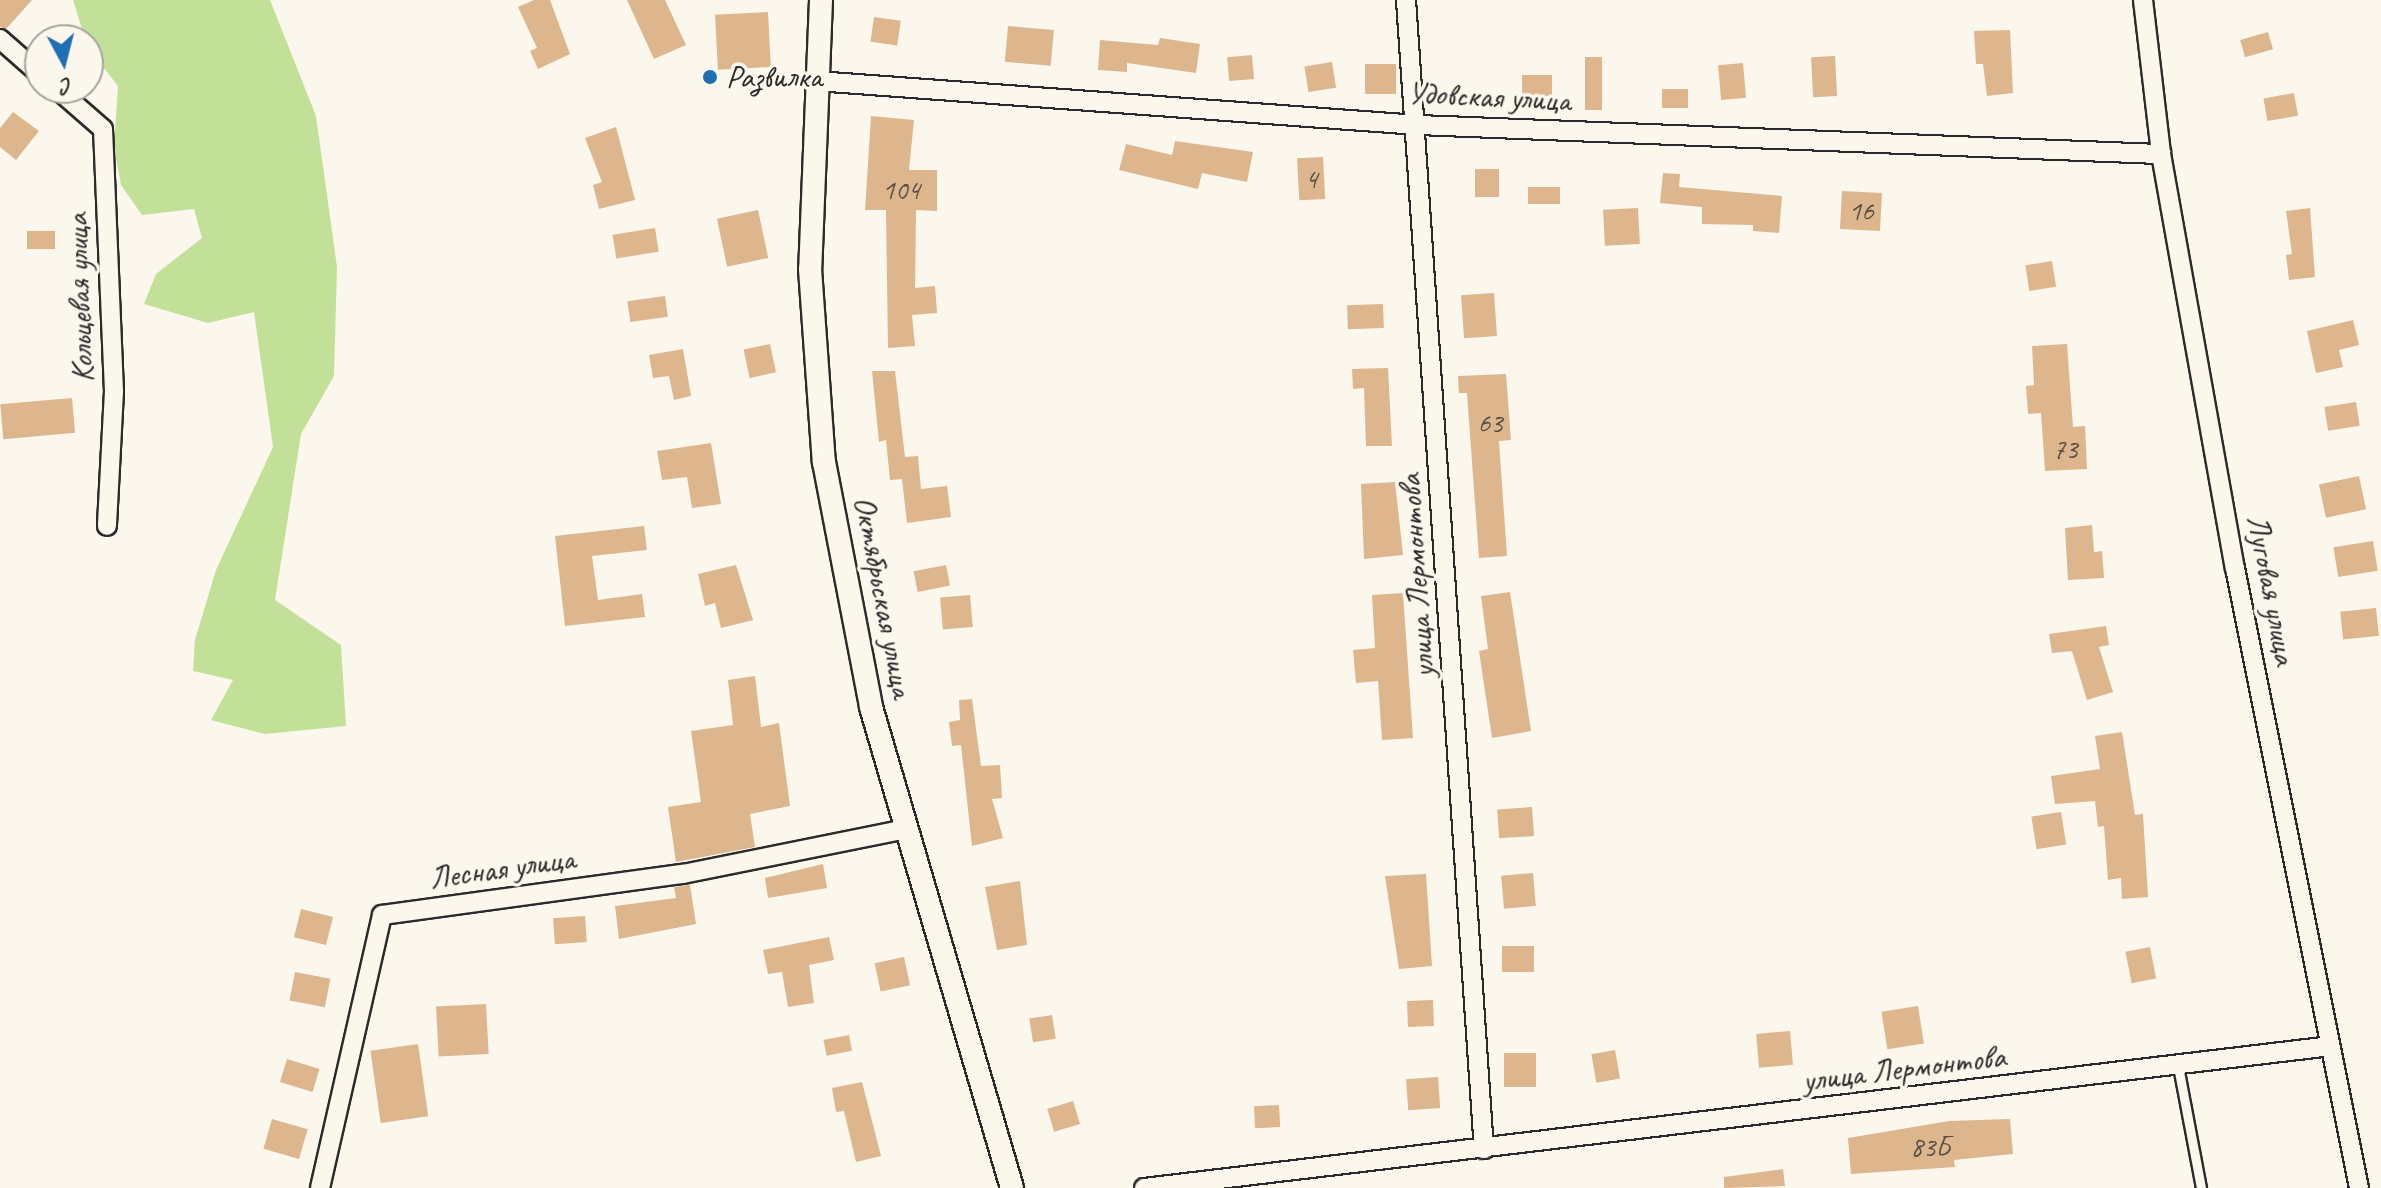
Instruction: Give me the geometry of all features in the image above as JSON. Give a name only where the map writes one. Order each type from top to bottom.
[{"type":"street","name":"Октябрьская улица","points":[[821,0],[810,269],[824,462],[871,707],[1012,1188]]},
{"type":"street","name":"улица Лермонтова","points":[[1406,0],[1418,125],[1484,1149]]},
{"type":"street","name":"Луговая улица","points":[[2143,0],[2161,154],[2235,568],[2359,1188]]},
{"type":"street","points":[[0,39],[24,60]]},
{"type":"street","name":"Удовская улица","points":[[816,81],[1418,125],[2161,154]]},
{"type":"street","name":"Кольцевая улица","points":[[74,104],[103,129],[114,391],[107,526]]},
{"type":"street","name":"Лесная улица","points":[[320,1188],[382,915],[683,874],[906,829]]},
{"type":"street","name":"улица Лермонтова","points":[[1144,1188],[2331,1046]]},
{"type":"lane","points":[[2178,1066],[2201,1188]]},
{"type":"green space","points":[[73,0],[270,0],[316,116],[337,267],[334,376],[301,434],[275,600],[341,645],[346,726],[265,734],[211,720],[233,680],[193,671],[195,640],[216,570],[273,447],[254,312],[208,323],[144,304],[156,274],[202,238],[194,209],[142,215],[121,185],[114,146],[118,86],[104,68],[104,24],[80,24]]},
{"type":"building","points":[[0,0],[32,0],[6,29],[0,27]]},
{"type":"building","points":[[534,0],[550,0],[570,54],[538,69],[530,51],[537,48],[518,7]]},
{"type":"building","points":[[627,0],[665,0],[686,45],[654,59]]},
{"type":"building","points":[[768,12],[771,67],[718,70],[715,15]]},
{"type":"building","points":[[874,17],[901,21],[897,46],[871,42]]},
{"type":"building","points":[[1008,26],[1054,30],[1051,66],[1005,62]]},
{"type":"building","points":[[2010,30],[2013,93],[1987,96],[1983,64],[1976,64],[1974,31]]},
{"type":"building","points":[[2268,32],[2273,49],[2245,57],[2240,40]]},
{"type":"building","points":[[1160,38],[1200,44],[1196,73],[1127,63],[1127,72],[1098,70],[1100,40],[1158,45]]},
{"type":"building","points":[[1252,55],[1254,79],[1229,81],[1227,57]]},
{"type":"building","points":[[1835,56],[1837,96],[1813,97],[1811,57]]},
{"type":"building","points":[[1585,57],[1602,57],[1602,110],[1585,110]]},
{"type":"building","points":[[1332,62],[1336,88],[1308,92],[1304,66]]},
{"type":"building","points":[[1743,63],[1746,98],[1721,100],[1718,65]]},
{"type":"building","points":[[1365,64],[1396,64],[1396,94],[1365,94]]},
{"type":"building","points":[[1522,75],[1552,75],[1552,96],[1522,96]]},
{"type":"building","points":[[1662,89],[1688,89],[1688,108],[1662,108]]},
{"type":"building","points":[[2294,93],[2298,116],[2267,121],[2263,98]]},
{"type":"building","points":[[13,112],[39,131],[16,160],[0,147],[0,128]]},
{"type":"building","points":[[871,116],[914,120],[909,170],[937,170],[937,211],[916,210],[915,288],[935,286],[937,313],[912,315],[915,346],[888,348],[886,210],[865,210]]},
{"type":"building","points":[[616,127],[635,200],[599,209],[593,185],[602,182],[585,138]]},
{"type":"building","points":[[1175,141],[1253,152],[1247,182],[1202,173],[1198,189],[1119,170],[1126,144],[1172,155]]},
{"type":"building","points":[[1323,157],[1325,199],[1299,200],[1297,158]]},
{"type":"building","points":[[1475,169],[1499,169],[1499,197],[1475,197]]},
{"type":"building","points":[[1663,173],[1680,174],[1679,187],[1782,196],[1779,233],[1753,231],[1753,225],[1702,224],[1702,207],[1660,203]]},
{"type":"building","points":[[1528,187],[1560,187],[1560,204],[1528,204]]},
{"type":"building","points":[[1842,191],[1882,193],[1880,231],[1840,229]]},
{"type":"building","points":[[1638,208],[1640,244],[1605,246],[1603,210]]},
{"type":"building","points":[[2310,208],[2315,277],[2289,280],[2286,255],[2292,254],[2286,211]]},
{"type":"building","points":[[758,210],[768,258],[727,267],[717,219]]},
{"type":"building","points":[[655,228],[659,252],[616,258],[613,235]]},
{"type":"building","points":[[27,231],[55,231],[55,249],[27,249]]},
{"type":"building","points":[[2052,261],[2056,287],[2029,291],[2025,265]]},
{"type":"building","points":[[1494,293],[1497,336],[1464,338],[1461,295]]},
{"type":"building","points":[[665,296],[668,317],[630,322],[627,301]]},
{"type":"building","points":[[1383,304],[1384,328],[1348,329],[1347,305]]},
{"type":"building","points":[[2353,320],[2359,345],[2339,350],[2343,367],[2316,373],[2307,331]]},
{"type":"building","points":[[770,344],[776,372],[750,378],[744,350]]},
{"type":"building","points":[[2067,344],[2073,427],[2085,426],[2087,469],[2045,471],[2041,413],[2028,414],[2026,386],[2034,385],[2032,346]]},
{"type":"building","points":[[683,349],[691,396],[674,400],[669,376],[653,378],[649,355]]},
{"type":"building","points":[[1388,368],[1392,446],[1366,446],[1364,388],[1353,389],[1352,369]]},
{"type":"building","points":[[872,371],[895,371],[905,457],[918,456],[921,489],[947,486],[951,517],[907,523],[902,479],[890,480],[886,440],[879,442]]},
{"type":"building","points":[[1506,374],[1511,440],[1499,441],[1507,556],[1479,558],[1467,393],[1459,393],[1458,376]]},
{"type":"building","points":[[72,398],[75,433],[3,439],[0,404]]},
{"type":"building","points":[[2356,402],[2360,426],[2328,431],[2324,407]]},
{"type":"building","points":[[711,443],[721,504],[692,508],[687,477],[662,480],[657,451]]},
{"type":"building","points":[[2359,476],[2366,509],[2326,518],[2319,485]]},
{"type":"building","points":[[1395,482],[1403,555],[1364,559],[1361,484]]},
{"type":"building","points":[[2092,525],[2094,552],[2102,551],[2104,578],[2068,580],[2065,528]]},
{"type":"building","points":[[644,526],[647,550],[592,556],[598,600],[642,594],[645,617],[565,626],[555,536]]},
{"type":"building","points":[[2373,541],[2378,571],[2338,577],[2333,547]]},
{"type":"building","points":[[736,565],[753,620],[721,628],[715,603],[705,606],[698,574]]},
{"type":"building","points":[[946,565],[950,586],[918,592],[914,571]]},
{"type":"building","points":[[1510,592],[1531,731],[1492,738],[1479,651],[1488,649],[1481,596]]},
{"type":"building","points":[[1403,593],[1413,738],[1382,740],[1378,681],[1356,683],[1353,650],[1375,648],[1372,595]]},
{"type":"building","points":[[970,595],[973,627],[943,629],[940,598]]},
{"type":"building","points":[[2376,608],[2379,636],[2343,640],[2340,612]]},
{"type":"building","points":[[2106,626],[2109,645],[2099,647],[2113,692],[2087,700],[2072,651],[2052,653],[2049,634]]},
{"type":"building","points":[[755,676],[761,727],[779,723],[790,806],[750,814],[755,847],[676,862],[668,807],[701,802],[691,731],[733,725],[728,680]]},
{"type":"building","points":[[972,699],[981,766],[1000,765],[1002,798],[992,799],[1003,838],[972,846],[961,745],[952,746],[949,722],[960,720],[959,700]]},
{"type":"building","points":[[2122,732],[2135,815],[2143,814],[2148,897],[2122,899],[2121,878],[2108,880],[2104,826],[2098,827],[2095,801],[2055,804],[2051,776],[2100,769],[2095,736]]},
{"type":"building","points":[[1532,807],[1534,836],[1499,838],[1497,809]]},
{"type":"building","points":[[2061,812],[2066,845],[2037,849],[2031,817]]},
{"type":"building","points":[[823,864],[827,888],[768,898],[765,878]]},
{"type":"building","points":[[1533,873],[1536,906],[1504,909],[1501,876]]},
{"type":"building","points":[[1426,874],[1432,966],[1399,969],[1385,876]]},
{"type":"building","points":[[1020,881],[1027,945],[997,950],[985,887]]},
{"type":"building","points":[[690,885],[696,924],[619,939],[615,906],[676,898],[674,887]]},
{"type":"building","points":[[301,909],[333,917],[326,945],[294,937]]},
{"type":"building","points":[[585,916],[587,942],[555,944],[553,918]]},
{"type":"building","points":[[829,937],[834,960],[809,965],[814,1003],[788,1007],[782,972],[768,974],[763,950]]},
{"type":"building","points":[[1502,946],[1534,946],[1534,972],[1502,972]]},
{"type":"building","points":[[2150,947],[2156,978],[2132,983],[2125,952]]},
{"type":"building","points":[[904,957],[910,985],[881,992],[875,963]]},
{"type":"building","points":[[295,972],[330,979],[325,1007],[289,1000]]},
{"type":"building","points":[[1433,1000],[1434,1026],[1408,1027],[1407,1001]]},
{"type":"building","points":[[486,1004],[489,1054],[439,1057],[436,1007]]},
{"type":"building","points":[[1918,1006],[1924,1044],[1887,1049],[1881,1012]]},
{"type":"building","points":[[1052,1015],[1056,1039],[1033,1042],[1029,1019]]},
{"type":"building","points":[[1790,1031],[1793,1065],[1759,1068],[1756,1034]]},
{"type":"building","points":[[849,1035],[852,1051],[827,1056],[823,1040]]},
{"type":"building","points":[[418,1044],[428,1116],[381,1123],[370,1051]]},
{"type":"building","points":[[1615,1050],[1620,1079],[1596,1083],[1591,1054]]},
{"type":"building","points":[[1504,1053],[1536,1053],[1536,1087],[1504,1087]]},
{"type":"building","points":[[287,1059],[320,1069],[312,1092],[280,1082]]},
{"type":"building","points":[[1438,1077],[1440,1108],[1408,1110],[1406,1079]]},
{"type":"building","points":[[862,1082],[881,1156],[856,1162],[844,1111],[836,1112],[832,1088]]},
{"type":"building","points":[[1073,1101],[1080,1124],[1054,1132],[1047,1109]]},
{"type":"building","points":[[1279,1105],[1280,1127],[1255,1128],[1254,1106]]},
{"type":"building","points":[[272,1119],[308,1129],[299,1159],[263,1149]]},
{"type":"building","points":[[2010,1119],[2013,1154],[1954,1160],[1955,1167],[1851,1174],[1848,1138],[1949,1121]]},
{"type":"building","points":[[1783,1169],[1785,1186],[1724,1188],[1724,1177]]},
{"type":"place","name":"Развилка","points":[[710,77]]}]
